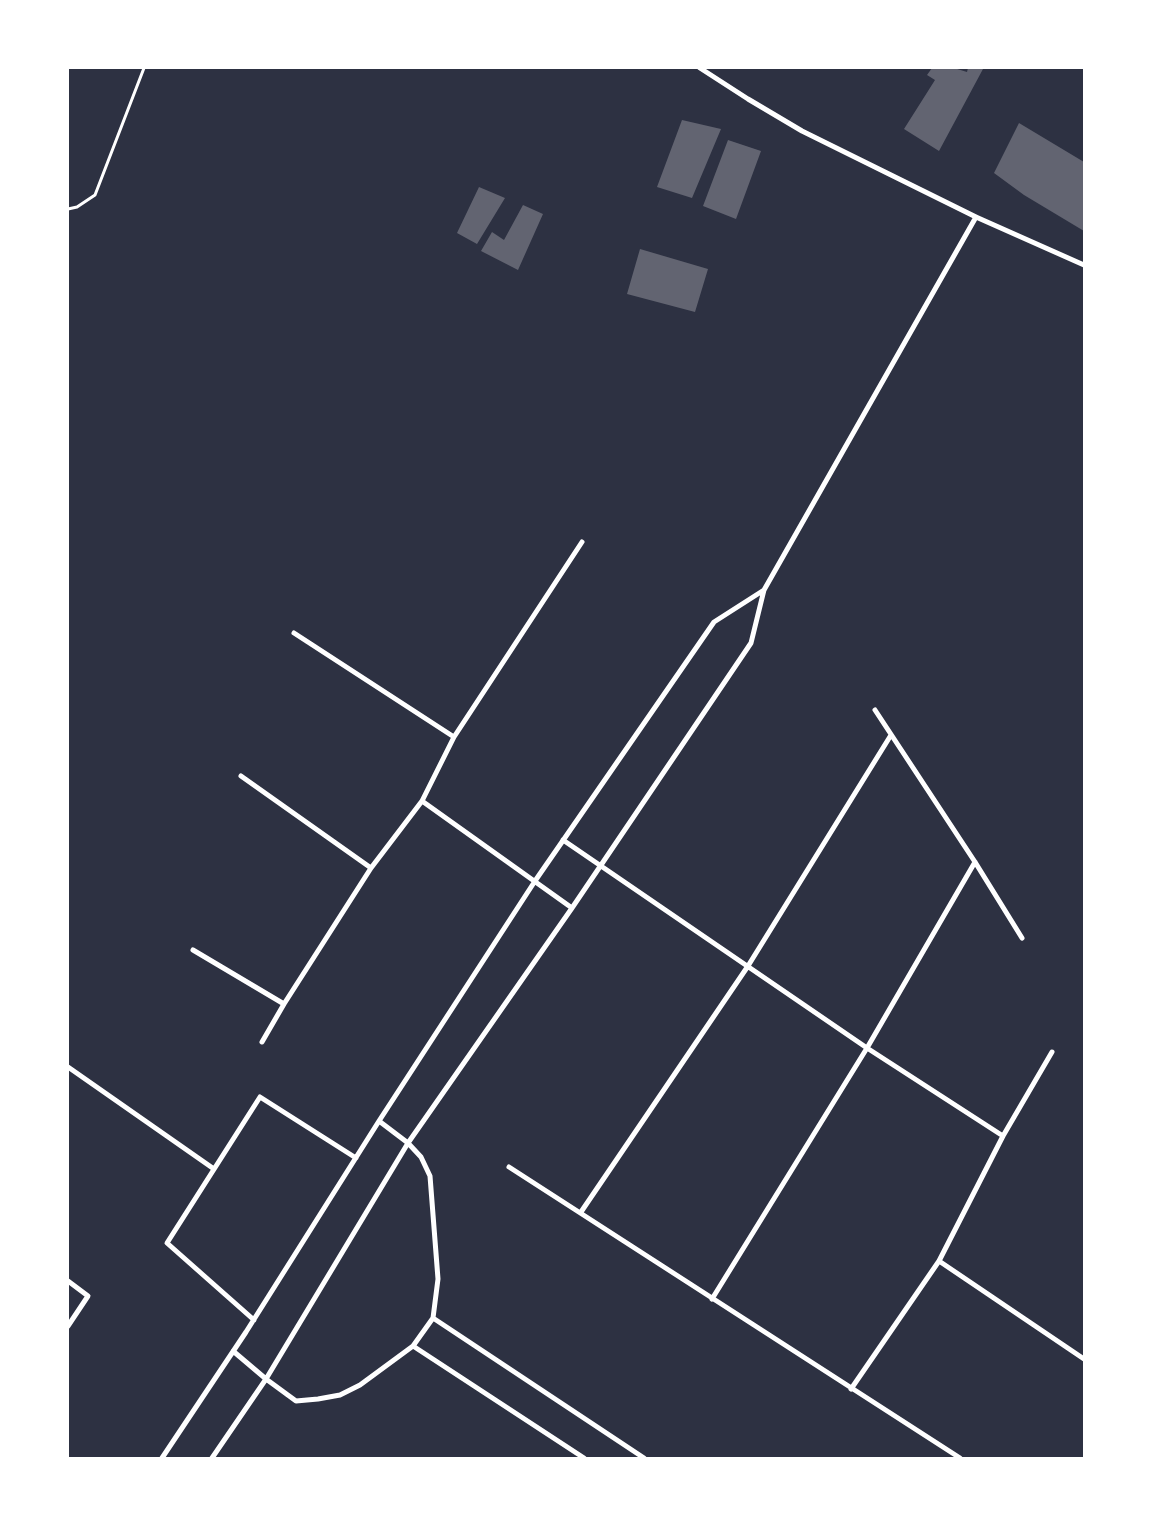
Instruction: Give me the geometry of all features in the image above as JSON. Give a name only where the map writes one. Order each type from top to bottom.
[{"type":"street","points":[[700,68],[748,99],[802,130],[976,217],[1084,265]]},
{"type":"street","points":[[212,1458],[266,1379],[408,1143],[572,908],[751,643],[764,590],[976,217]]},
{"type":"street","points":[[262,1042],[284,1004],[371,868],[422,801],[454,737],[582,542]]},
{"type":"street","points":[[162,1458],[254,1320],[379,1121],[535,881],[714,622],[764,590]]},
{"type":"street","points":[[294,634],[454,737]]},
{"type":"street","points":[[875,710],[975,862],[1022,938]]},
{"type":"street","points":[[581,1212],[748,966],[891,735]]},
{"type":"street","points":[[241,776],[371,868]]},
{"type":"street","points":[[422,801],[572,908]]},
{"type":"street","points":[[563,840],[867,1048],[1003,1136]]},
{"type":"street","points":[[712,1299],[867,1048],[975,862]]},
{"type":"street","points":[[193,950],[284,1004]]},
{"type":"street","points":[[851,1389],[939,1261],[1003,1136],[1052,1052]]},
{"type":"street","points":[[68,1067],[214,1169]]},
{"type":"street","points":[[254,1320],[167,1242],[260,1097],[356,1158]]},
{"type":"street","points":[[233,1351],[296,1401],[340,1395],[360,1385],[413,1346],[432,1318],[438,1279],[430,1176],[421,1157],[408,1143],[379,1121]]},
{"type":"street","points":[[509,1167],[960,1458]]},
{"type":"street","points":[[939,1261],[1084,1359]]},
{"type":"street","points":[[68,1281],[88,1296],[68,1326]]},
{"type":"street","points":[[432,1318],[644,1458]]},
{"type":"street","points":[[413,1346],[584,1458]]},
{"type":"path","points":[[68,209],[77,207],[95,195],[144,68]]},
{"type":"building","points":[[932,68],[954,68],[967,72],[968,68],[983,69],[939,151],[904,129],[935,80],[927,75]]},
{"type":"building","points":[[682,120],[721,129],[692,198],[657,187]]},
{"type":"building","points":[[1019,123],[1084,162],[1084,231],[1024,195],[994,173]]},
{"type":"building","points":[[728,140],[761,151],[736,219],[703,206]]},
{"type":"building","points":[[479,187],[505,198],[477,244],[457,233]]},
{"type":"building","points":[[523,205],[543,214],[518,270],[481,251],[492,232],[504,240]]},
{"type":"building","points":[[640,249],[708,269],[695,312],[627,294]]}]
